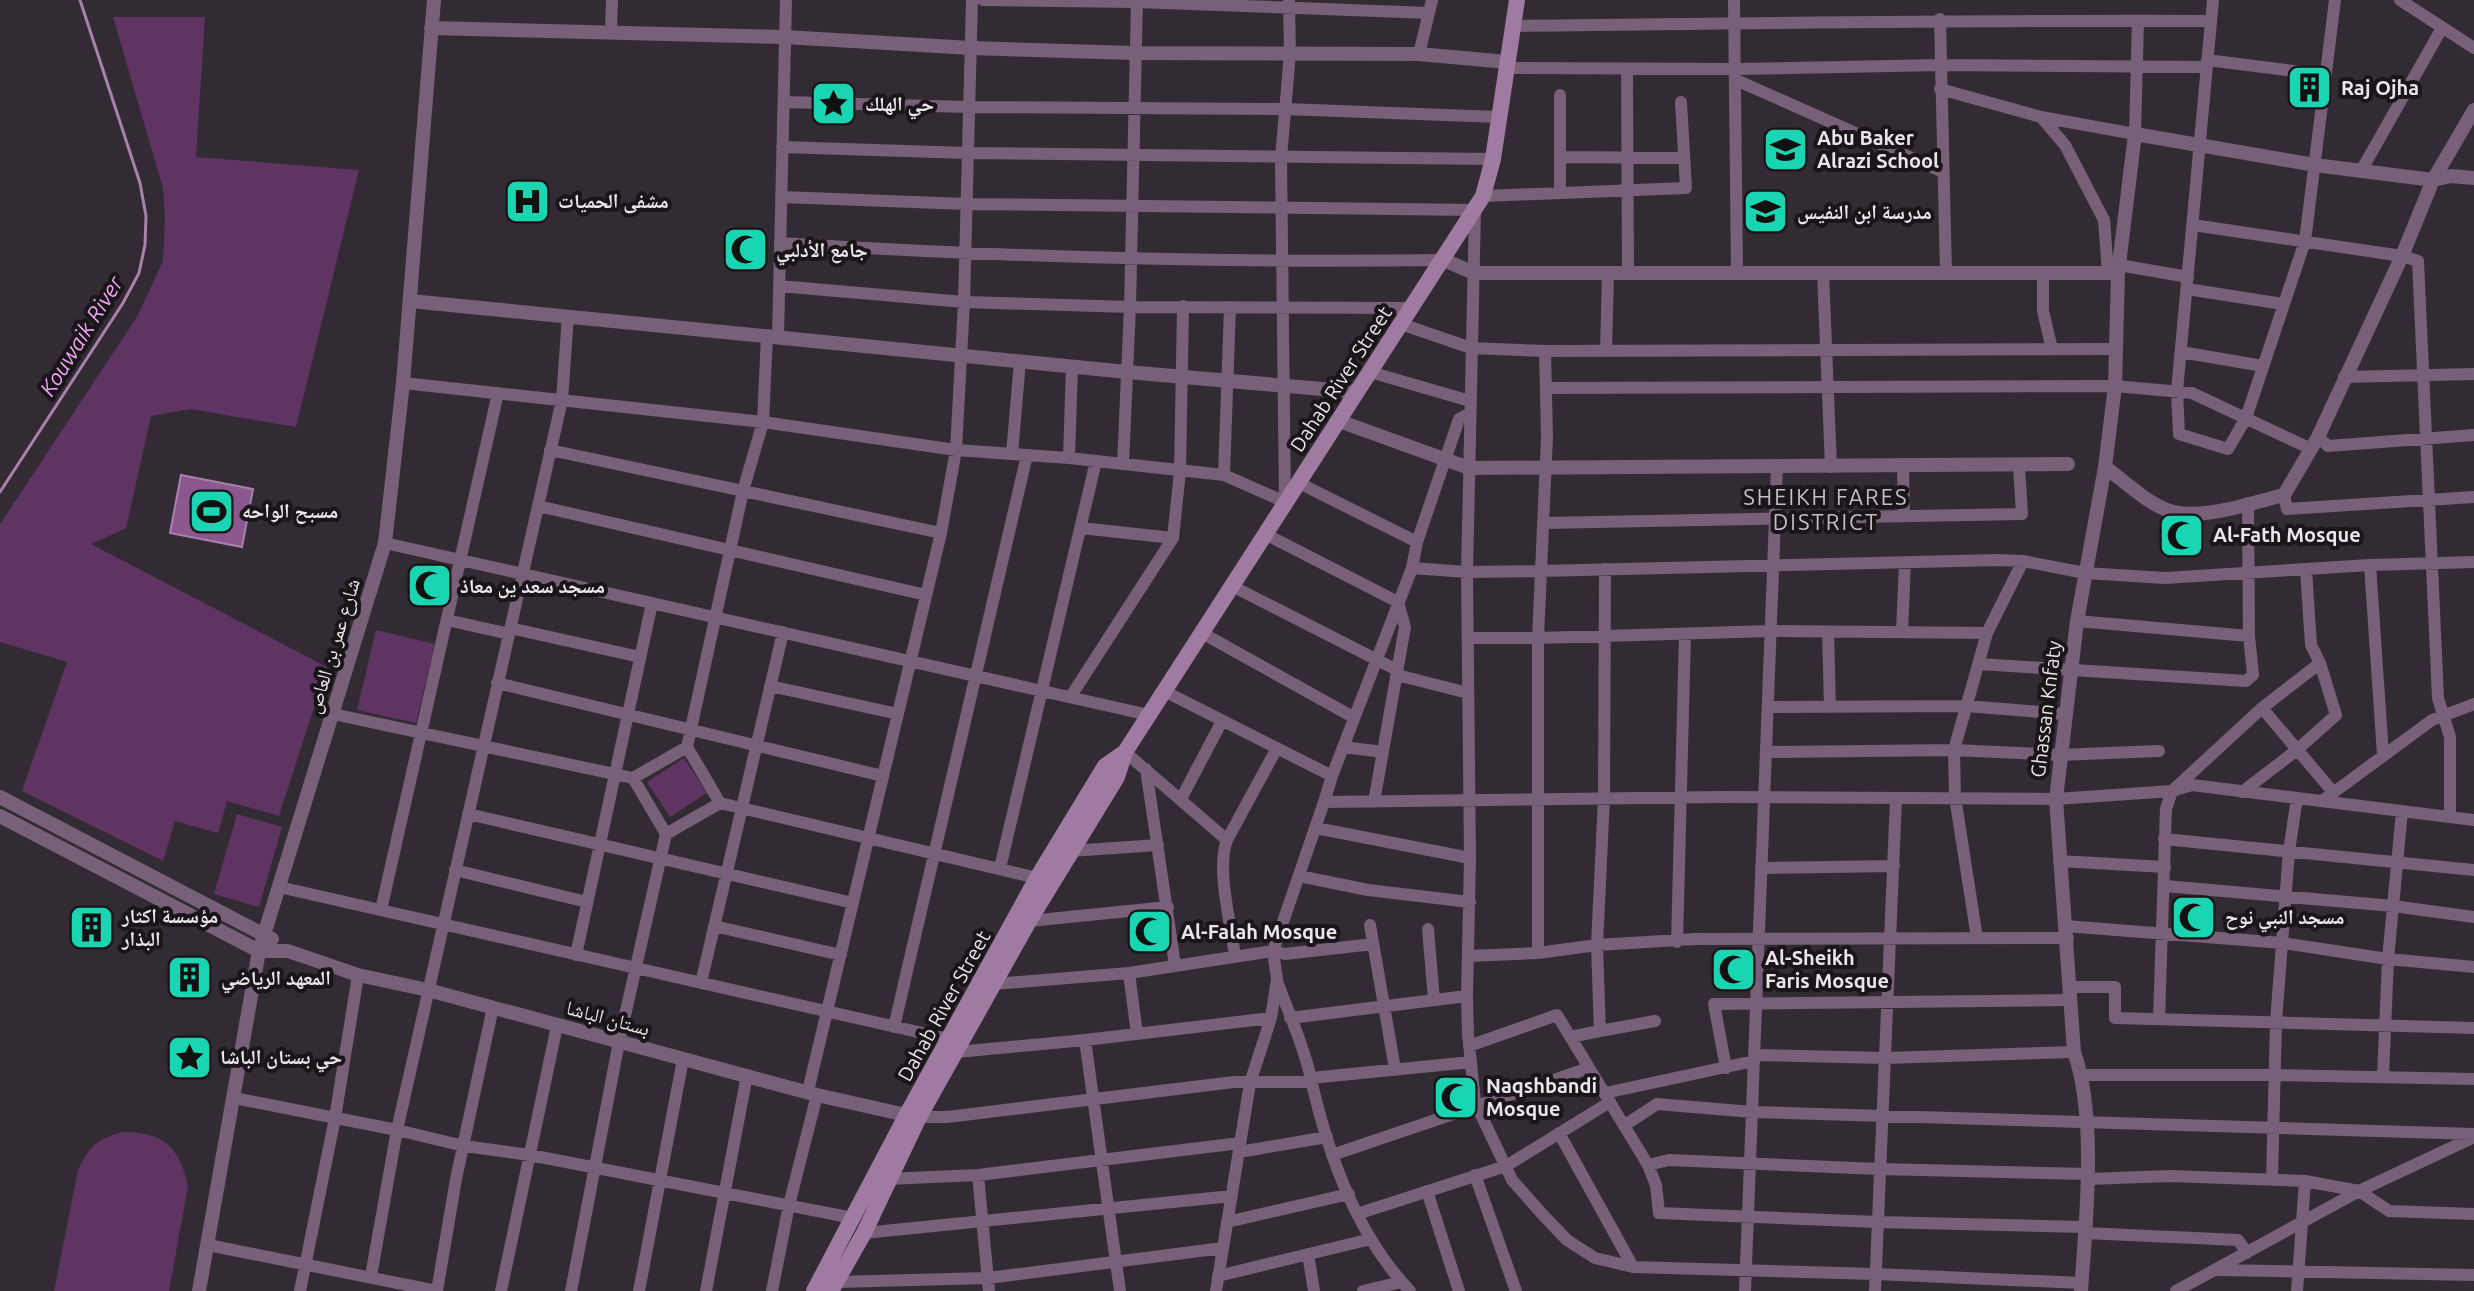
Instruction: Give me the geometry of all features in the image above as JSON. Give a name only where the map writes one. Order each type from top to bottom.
[{"type":"main road","name":"Dahab River Street","points":[[953,1045],[994,984],[1070,851],[1117,777],[1125,752],[1479,203],[1493,159],[1517,0]]},
{"type":"main road","name":"Dahab River Street","points":[[814,1291],[953,1045],[1037,878],[1105,766],[1125,752]]},
{"type":"main road","name":"Dahab River Street","points":[[834,1286],[864,1233],[913,1116]]},
{"type":"street","name":"شارع عمر بن العاص","points":[[199,1291],[259,951],[385,543],[403,383],[434,0]]},
{"type":"street","points":[[611,32],[612,0]]},
{"type":"street","points":[[720,803],[687,747],[743,491],[763,422],[779,286],[786,0]]},
{"type":"street","points":[[772,1291],[827,1012],[941,533],[956,450],[964,302],[972,0]]},
{"type":"street","points":[[983,0],[1431,6],[1419,54]]},
{"type":"street","points":[[1734,0],[1737,273]]},
{"type":"street","points":[[2213,0],[2177,391],[2179,434],[2228,449],[2246,418],[2305,241],[2335,0]]},
{"type":"street","points":[[2400,0],[2474,48]]},
{"type":"street","points":[[1123,464],[1137,1]]},
{"type":"street","points":[[403,383],[763,422],[956,450],[1069,458],[1224,475],[1285,502],[1281,158],[1290,53],[1289,4]]},
{"type":"street","points":[[1512,26],[1865,24],[1940,19],[2211,21]]},
{"type":"street","points":[[1940,19],[1946,273]]},
{"type":"street","points":[[2135,134],[2138,21]]},
{"type":"street","points":[[431,28],[785,37],[971,48],[1134,53],[1419,54],[1506,65],[1736,75],[1940,65],[2206,64],[2326,75]]},
{"type":"street","points":[[2361,171],[2442,28]]},
{"type":"street","points":[[1627,69],[1628,274]]},
{"type":"street","points":[[1736,75],[1943,172]]},
{"type":"street","points":[[1940,89],[2041,117],[2315,165],[2433,180],[2451,176],[2474,178]]},
{"type":"street","points":[[1560,95],[1560,192]]},
{"type":"street","points":[[784,102],[968,107],[1285,109],[1499,117]]},
{"type":"street","points":[[782,197],[966,204],[1281,207],[1479,203],[1560,192],[1686,188],[1681,102]]},
{"type":"street","points":[[2473,112],[2433,180],[2402,256],[2314,443],[2284,495],[2287,509],[2474,497]]},
{"type":"street","points":[[2041,117],[2065,145],[2104,220],[2115,270]]},
{"type":"street","name":"Ghassan Knfaty","points":[[2082,1287],[2088,1177],[2082,1075],[2074,1052],[2056,799],[2070,669],[2105,467],[2115,386],[2115,270],[2135,134]]},
{"type":"street","points":[[782,147],[967,153],[1493,159]]},
{"type":"street","points":[[1560,157],[1684,158]]},
{"type":"street","points":[[1479,203],[1471,348],[1467,572],[1470,799],[1467,996],[1469,1046],[1477,1106],[1512,1180],[1567,1240],[1595,1258],[1633,1267],[1876,1274],[2082,1287]]},
{"type":"street","points":[[2193,225],[2402,256],[2418,261],[2438,698],[2450,737],[2450,817]]},
{"type":"street","points":[[780,243],[965,255],[1129,260],[1444,260],[1474,273],[2043,273],[2115,270],[2283,304]]},
{"type":"street","points":[[1823,273],[1831,467]]},
{"type":"street","points":[[2043,273],[2043,311],[2052,349]]},
{"type":"street","points":[[1606,350],[1608,274]]},
{"type":"street","points":[[779,286],[964,302],[1130,307],[1411,308]]},
{"type":"street","points":[[410,301],[1357,392]]},
{"type":"street","points":[[1071,696],[1173,538],[1180,472],[1183,306]]},
{"type":"street","points":[[1224,475],[1230,307]]},
{"type":"street","points":[[371,1276],[397,1130],[562,400],[568,316]]},
{"type":"street","points":[[1401,324],[1471,348],[1545,351],[2116,349]]},
{"type":"street","points":[[1538,953],[1538,638],[1546,468],[1545,351]]},
{"type":"street","points":[[2181,352],[2263,366]]},
{"type":"street","points":[[1012,454],[1020,361]]},
{"type":"street","points":[[1069,458],[1072,366]]},
{"type":"street","points":[[1370,372],[1470,407]]},
{"type":"street","points":[[2344,377],[2474,374]]},
{"type":"street","points":[[1546,388],[2115,386],[2192,393],[2246,418],[2328,446],[2474,435]]},
{"type":"street","points":[[381,910],[498,393]]},
{"type":"street","points":[[1406,1286],[1371,1239],[1332,1155],[1277,979],[1273,951],[1353,717],[1412,568],[1417,542],[1459,419],[1470,407]]},
{"type":"street","points":[[1339,421],[1469,468],[2068,464]]},
{"type":"street","points":[[550,450],[941,533]]},
{"type":"street","points":[[894,1027],[1027,455]]},
{"type":"street","points":[[1000,868],[1096,461]]},
{"type":"street","points":[[1543,523],[2022,514],[2019,466]]},
{"type":"street","points":[[1745,1291],[1777,467]]},
{"type":"street","points":[[1903,467],[1904,516]]},
{"type":"street","points":[[2105,467],[2156,504],[2178,513],[2217,510],[2284,495]]},
{"type":"street","points":[[1297,482],[1417,542]]},
{"type":"street","points":[[1979,664],[2246,681],[2253,675],[2249,636],[2248,503]]},
{"type":"street","points":[[538,506],[926,595]]},
{"type":"street","points":[[1081,528],[1173,538]]},
{"type":"street","points":[[1265,534],[1398,602],[1405,627],[1374,802]]},
{"type":"street","points":[[385,543],[1149,715]]},
{"type":"street","points":[[1412,568],[1467,572],[2023,561],[2085,573],[2165,578],[2474,562]]},
{"type":"street","points":[[1977,938],[1955,797],[1954,750],[1987,633],[2023,561]]},
{"type":"street","points":[[1902,632],[1905,562]]},
{"type":"street","points":[[2370,565],[2383,755]]},
{"type":"street","points":[[1600,1031],[1597,945],[1604,798],[1605,569]]},
{"type":"street","points":[[2242,792],[2336,715],[2320,663],[2311,645],[2306,570]]},
{"type":"street","points":[[1232,586],[1397,673],[1468,693]]},
{"type":"street","points":[[576,955],[652,603]]},
{"type":"street","points":[[447,620],[640,657]]},
{"type":"street","points":[[2077,621],[2249,636]]},
{"type":"street","points":[[1468,638],[1770,631],[1987,633]]},
{"type":"street","points":[[701,983],[783,632]]},
{"type":"street","points":[[1828,632],[1830,707]]},
{"type":"street","points":[[1202,633],[1353,717]]},
{"type":"street","points":[[1677,942],[1685,634]]},
{"type":"street","points":[[2159,1019],[2164,839],[2166,809],[2172,791],[2262,708],[2320,663]]},
{"type":"street","points":[[497,683],[883,776]]},
{"type":"street","points":[[770,686],[898,714]]},
{"type":"street","points":[[1164,691],[1332,776]]},
{"type":"street","points":[[2322,801],[2432,720],[2474,704]]},
{"type":"street","points":[[1769,707],[1966,706],[2064,714]]},
{"type":"street","points":[[2262,708],[2333,792]]},
{"type":"street","points":[[333,714],[633,778],[687,747]]},
{"type":"street","points":[[1181,799],[1222,721]]},
{"type":"street","points":[[1343,747],[1383,752]]},
{"type":"street","points":[[1235,956],[1224,849],[1277,748]]},
{"type":"street","points":[[1767,752],[1954,750],[2059,755],[2159,751]]},
{"type":"street","points":[[1125,752],[1227,840]]},
{"type":"street","points":[[1146,769],[1175,965]]},
{"type":"street","points":[[571,1291],[634,968],[666,834],[633,778]]},
{"type":"street","points":[[1324,802],[1604,798],[2056,799],[2172,791],[2192,785],[2474,820]]},
{"type":"street","name":"بستان الباشا","points":[[0,797],[265,933],[288,951]]},
{"type":"street","points":[[2272,1179],[2276,1022],[2289,851],[2297,798]]},
{"type":"street","points":[[1875,1291],[1896,799]]},
{"type":"street","points":[[666,834],[720,803],[1037,878]]},
{"type":"street","points":[[2383,1077],[2388,959],[2402,811]]},
{"type":"street","points":[[468,814],[853,903]]},
{"type":"street","name":"بستان الباشا","points":[[0,816],[259,951],[288,951],[358,975],[428,990],[812,1093],[913,1116]]},
{"type":"street","points":[[1316,828],[1470,858]]},
{"type":"street","points":[[2164,839],[2474,870]]},
{"type":"street","points":[[1070,851],[1158,845]]},
{"type":"street","points":[[2059,861],[2165,867]]},
{"type":"street","points":[[1761,868],[1894,866]]},
{"type":"street","points":[[455,870],[587,902]]},
{"type":"street","points":[[1299,876],[1368,890],[1470,902]]},
{"type":"street","points":[[2165,886],[2393,906],[2474,917]]},
{"type":"street","points":[[279,887],[894,1027],[953,1045],[1085,1040],[1271,1018]]},
{"type":"street","points":[[1029,921],[1168,907]]},
{"type":"street","points":[[1370,925],[1395,1069]]},
{"type":"street","points":[[714,926],[841,955]]},
{"type":"street","points":[[1428,929],[1434,1000]]},
{"type":"street","points":[[1469,956],[1695,939],[1977,938],[2066,932],[2161,932],[2283,943],[2388,959],[2474,967]]},
{"type":"street","points":[[994,984],[1129,973],[1273,951],[1285,954],[1373,944]]},
{"type":"street","points":[[1129,973],[1137,1034]]},
{"type":"street","points":[[300,1291],[335,1118],[358,975]]},
{"type":"street","points":[[1216,1291],[1250,1083],[1271,1018],[1277,979]]},
{"type":"street","points":[[1726,1068],[1714,1004],[2070,993],[2115,987],[2115,1018],[2474,1028]]},
{"type":"street","points":[[1290,1018],[1467,996]]},
{"type":"street","points":[[208,1245],[437,1290],[453,1191],[493,1007]]},
{"type":"street","points":[[1469,1046],[1557,1015],[1648,1165],[1656,1185],[1659,1213],[2084,1230],[2238,1240],[2247,1253]]},
{"type":"street","points":[[1570,1037],[1655,1021]]},
{"type":"street","points":[[501,1291],[557,1026]]},
{"type":"street","points":[[1085,1040],[1120,1291]]},
{"type":"street","points":[[1357,1214],[1506,1166],[1607,1098],[1754,1058],[1885,1058],[2074,1052]]},
{"type":"street","points":[[639,1291],[683,1059]]},
{"type":"street","points":[[913,1116],[947,1117],[1234,1082],[1310,1080],[1471,1062]]},
{"type":"street","points":[[1332,1155],[1589,1068]]},
{"type":"street","points":[[706,1291],[747,1075]]},
{"type":"street","points":[[2082,1075],[2474,1079]]},
{"type":"street","points":[[234,1098],[464,1146],[530,1155],[853,1218]]},
{"type":"street","points":[[1625,1125],[1657,1104],[1753,1112],[2474,1135]]},
{"type":"street","points":[[1559,1133],[1633,1267]]},
{"type":"street","points":[[2176,1291],[2359,1191],[2474,1135]]},
{"type":"street","points":[[888,1179],[978,1175],[1101,1158],[1327,1137]]},
{"type":"street","points":[[1648,1165],[1669,1160],[2088,1177],[2272,1179],[2305,1181],[2359,1191],[2389,1211],[2474,1214]]},
{"type":"street","points":[[978,1175],[989,1284]]},
{"type":"street","points":[[1475,1175],[1516,1291]]},
{"type":"street","points":[[2297,1291],[2305,1181]]},
{"type":"street","points":[[1427,1191],[1459,1291]]},
{"type":"street","points":[[1227,1222],[1349,1194]]},
{"type":"street","points":[[864,1233],[1232,1196]]},
{"type":"street","points":[[1218,1276],[1371,1239]]},
{"type":"street","points":[[834,1286],[989,1284],[1117,1260],[1223,1248]]},
{"type":"street","points":[[1308,1254],[1314,1291]]},
{"type":"street","points":[[2216,1270],[2474,1275]]},
{"type":"street","points":[[1363,1291],[1406,1286]]},
{"type":"shaded area","points":[[113,17],[205,17],[196,157],[359,170],[296,427],[191,409],[151,416],[126,528],[91,544],[327,667],[279,816],[227,801],[218,833],[175,821],[163,861],[22,791],[67,662],[0,642],[0,524],[137,317],[163,261],[163,188]]},
{"type":"shaded area","name":"مسبح الواحه","points":[[181,475],[253,489],[242,547],[170,533]]},
{"type":"shaded area","points":[[376,630],[435,644],[416,723],[357,710]]},
{"type":"shaded area","points":[[684,758],[707,793],[670,817],[647,782]]},
{"type":"shaded area","points":[[237,814],[282,827],[259,907],[214,894]]},
{"type":"shaded area","points":[[123,1132],[149,1135],[168,1144],[185,1172],[188,1186],[169,1291],[54,1291],[78,1170],[95,1144]]},
{"type":"waterway","name":"Kouwaik River","points":[[0,492],[123,303],[139,273],[145,245],[146,216],[140,183],[80,0]]},
{"type":"place","name":"Raj Ojha","points":[[2310,88]]},
{"type":"place","name":"حي الهلك","points":[[834,104]]},
{"type":"place","name":"Abu Baker Alrazi School","points":[[1786,150]]},
{"type":"place","name":"مشفى الحميات","points":[[527,201]]},
{"type":"place","name":"مدرسة ابن النفيس","points":[[1766,212]]},
{"type":"place","name":"جامع الأدلبي","points":[[745,250]]},
{"type":"place","name":"مسبح الواحه","points":[[211,511]]},
{"type":"place","name":"Al-Fath Mosque","points":[[2182,535]]},
{"type":"place","name":"مسجد سعد ين معاذ","points":[[429,586]]},
{"type":"place","name":"مسجد النبي نوح","points":[[2194,917]]},
{"type":"place","name":"مؤسسة اكثار البذار","points":[[91,928]]},
{"type":"place","name":"Al-Falah Mosque","points":[[1150,932]]},
{"type":"place","name":"Al-Sheikh Faris Mosque","points":[[1734,969]]},
{"type":"place","name":"المعهد الرياضي","points":[[190,978]]},
{"type":"place","name":"حي بستان الباشا","points":[[189,1057]]},
{"type":"place","name":"Naqshbandi Mosque","points":[[1455,1098]]},
{"type":"district","name":"SHEIKH FARES DISTRICT","points":[[1826,510]]}]
